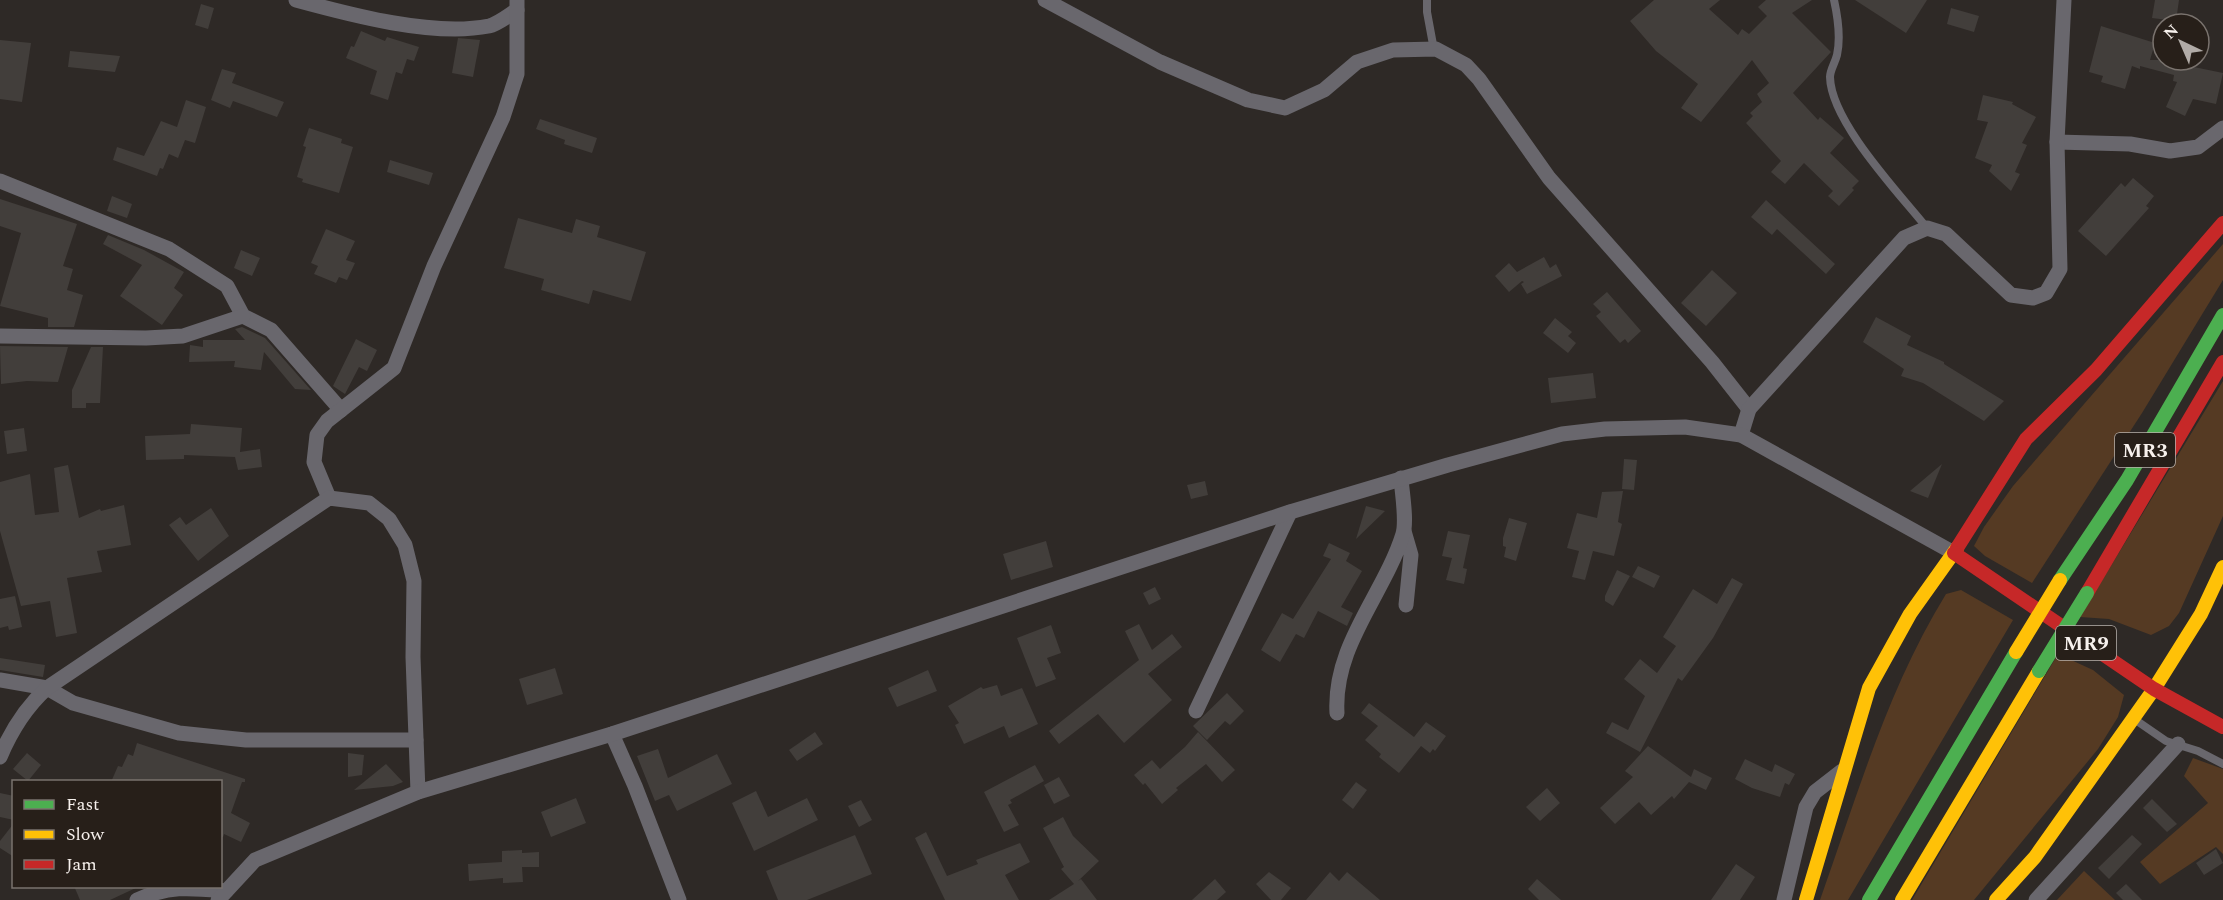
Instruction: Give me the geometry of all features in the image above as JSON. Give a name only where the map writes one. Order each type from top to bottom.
[{"type":"main road","points":[[1806,900],[1869,688],[1910,614],[1954,553],[2026,439],[2096,370],[2223,223]]},
{"type":"main road","name":"MR3","points":[[1869,900],[2060,580],[2127,480],[2223,315]]},
{"type":"main road","name":"MR3","points":[[1902,900],[2223,362]]},
{"type":"main road","name":"MR9","points":[[1954,553],[2154,689],[2223,727]]},
{"type":"main road","points":[[1996,900],[2035,857],[2154,689],[2201,614],[2223,567]]},
{"type":"street","points":[[296,0],[431,30],[491,26],[517,5]]},
{"type":"street","points":[[1045,0],[1160,62],[1248,100],[1284,108],[1324,90],[1357,62],[1393,50],[1434,50],[1466,65],[1479,79],[1549,178],[1712,362],[1749,409]]},
{"type":"street","points":[[1741,435],[1749,409],[1904,238],[1927,228],[1946,234],[2012,295],[2033,298],[2046,293],[2060,269],[2057,142],[2064,0]]},
{"type":"street","points":[[329,498],[314,462],[317,435],[327,421],[393,368],[434,266],[503,117],[517,74],[517,5]]},
{"type":"street","points":[[2057,142],[2130,144],[2170,151],[2198,147],[2223,128]]},
{"type":"street","points":[[0,181],[169,249],[227,286],[243,316],[271,330],[341,410]]},
{"type":"street","points":[[0,336],[183,336],[243,316]]},
{"type":"street","points":[[137,900],[164,890],[181,888],[222,895],[255,860],[418,792],[612,734],[1290,512],[1401,478],[1562,434],[1605,429],[1685,427],[1741,435],[1954,553]]},
{"type":"street","points":[[1401,478],[1404,531],[1411,555],[1406,605]]},
{"type":"street","points":[[0,757],[8,739],[29,706],[47,688],[329,498],[369,503],[389,519],[405,545],[414,580],[418,792]]},
{"type":"street","points":[[1196,711],[1290,512]]},
{"type":"street","points":[[1337,713],[1336,693],[1350,646],[1363,614],[1387,571],[1404,531]]},
{"type":"street","points":[[0,680],[54,690],[73,703],[179,733],[246,740],[416,741]]},
{"type":"street","points":[[612,734],[635,786],[679,900]]},
{"type":"street","points":[[2036,900],[2178,744]]},
{"type":"street","points":[[1784,900],[1806,807],[1815,792],[1845,768]]},
{"type":"lane","points":[[1427,0],[1434,50]]},
{"type":"lane","points":[[1834,0],[1839,25],[1837,55],[1830,76],[1835,99],[1854,137],[1927,228]]},
{"type":"lane","points":[[2133,718],[2166,741],[2198,751],[2223,764]]},
{"type":"shaded area","points":[[2223,244],[2223,280],[2142,413],[2032,583],[1985,556],[1974,546],[1984,527],[2013,486]]},
{"type":"shaded area","points":[[2223,381],[2223,516],[2179,613],[2169,626],[2151,635],[2109,619],[2080,617]]},
{"type":"shaded area","points":[[1961,590],[2013,620],[1848,900],[1820,900],[1875,743],[1907,667],[1946,594]]},
{"type":"shaded area","points":[[2058,654],[2093,670],[2124,695],[2118,717],[2098,749],[1974,900],[1912,900]]},
{"type":"shaded area","points":[[2193,758],[2223,769],[2223,854],[2216,847],[2160,884],[2140,862],[2208,803],[2184,776]]},
{"type":"shaded area","points":[[2084,871],[2115,900],[2057,900]]},
{"type":"building","points":[[1654,0],[1720,0],[1709,9],[1738,35],[1742,29],[1749,34],[1767,16],[1758,7],[1766,0],[1812,0],[1792,13],[1831,52],[1793,93],[1818,120],[1820,117],[1844,138],[1830,153],[1859,181],[1839,206],[1828,196],[1833,191],[1804,163],[1785,184],[1771,172],[1781,161],[1746,123],[1753,116],[1750,113],[1762,102],[1757,94],[1769,83],[1752,60],[1701,122],[1681,108],[1698,84],[1656,51],[1630,21]]},
{"type":"building","points":[[1855,0],[1927,0],[1906,33]]},
{"type":"building","points":[[2155,0],[2179,0],[2177,12],[2153,12]]},
{"type":"building","points":[[201,4],[214,8],[208,29],[195,25]]},
{"type":"building","points":[[1951,8],[1979,16],[1974,32],[1947,24]]},
{"type":"building","points":[[2101,26],[2151,42],[2151,69],[2132,66],[2125,89],[2101,82],[2103,76],[2089,72]]},
{"type":"building","points":[[361,31],[385,41],[387,37],[419,47],[414,61],[407,59],[402,74],[396,72],[388,100],[370,94],[377,71],[346,58]]},
{"type":"building","points":[[458,38],[480,40],[473,77],[452,73]]},
{"type":"building","points":[[0,40],[31,43],[22,102],[0,99]]},
{"type":"building","points":[[70,51],[120,56],[115,72],[68,67]]},
{"type":"building","points":[[222,69],[236,73],[232,83],[284,102],[277,117],[233,101],[230,108],[211,100]]},
{"type":"building","points":[[2211,71],[2223,73],[2216,104],[2193,99],[2185,116],[2166,107],[2177,82],[2173,81],[2174,75],[2163,72]]},
{"type":"building","points":[[1983,95],[2013,102],[2012,104],[2036,117],[2022,143],[2027,145],[2015,172],[2020,174],[2011,191],[1989,171],[1992,165],[1975,158],[1988,122],[1977,120]]},
{"type":"building","points":[[186,100],[206,107],[195,143],[185,140],[178,158],[169,154],[163,169],[160,168],[157,176],[113,160],[117,147],[144,156],[161,121],[177,127]]},
{"type":"building","points":[[540,119],[597,138],[592,153],[564,144],[565,140],[536,129]]},
{"type":"building","points":[[309,128],[342,139],[341,143],[353,147],[339,193],[302,182],[303,179],[297,177]]},
{"type":"building","points":[[390,160],[433,173],[429,185],[387,172]]},
{"type":"building","points":[[2133,178],[2154,196],[2146,206],[2149,208],[2106,256],[2078,231],[2121,183],[2125,187]]},
{"type":"building","points":[[112,196],[132,204],[127,218],[107,211]]},
{"type":"building","points":[[0,199],[77,224],[63,266],[73,269],[67,290],[83,295],[74,327],[48,327],[48,318],[0,306],[21,233],[0,226]]},
{"type":"building","points":[[1766,200],[1835,264],[1826,274],[1777,229],[1772,235],[1751,217]]},
{"type":"building","points":[[518,218],[572,233],[576,219],[600,226],[597,237],[646,252],[631,301],[593,290],[589,304],[541,290],[544,279],[504,268]]},
{"type":"building","points":[[326,229],[355,241],[346,260],[355,263],[347,280],[339,277],[336,283],[314,274],[318,266],[311,263]]},
{"type":"building","points":[[108,235],[144,250],[184,272],[174,288],[183,295],[162,325],[120,296],[142,265],[103,244]]},
{"type":"building","points":[[241,250],[260,258],[252,276],[234,268]]},
{"type":"building","points":[[1544,257],[1550,268],[1556,264],[1562,276],[1527,294],[1521,284],[1524,282],[1522,281],[1509,292],[1495,276],[1509,263],[1517,272]]},
{"type":"building","points":[[1712,270],[1737,293],[1706,326],[1681,303]]},
{"type":"building","points":[[1607,292],[1641,331],[1628,343],[1625,339],[1620,343],[1596,316],[1601,312],[1593,304]]},
{"type":"building","points":[[1876,317],[1911,336],[1907,345],[1944,362],[2004,401],[1984,421],[1923,383],[1901,376],[1904,369],[1863,342]]},
{"type":"building","points":[[1555,318],[1572,332],[1568,336],[1576,343],[1568,353],[1543,333]]},
{"type":"building","points":[[242,327],[265,338],[311,390],[295,389],[264,352],[261,370],[234,367],[235,361],[189,362],[190,345],[203,347],[203,340],[245,340],[235,329]]},
{"type":"building","points":[[356,339],[377,350],[367,371],[359,367],[345,394],[333,386]]},
{"type":"building","points":[[0,346],[68,347],[58,382],[27,381],[1,384]]},
{"type":"building","points":[[91,347],[103,347],[100,403],[86,403],[86,408],[72,408],[72,390]]},
{"type":"building","points":[[1593,373],[1596,398],[1551,403],[1548,378]]},
{"type":"building","points":[[191,424],[242,428],[240,452],[260,449],[262,467],[238,470],[235,457],[184,455],[184,459],[146,460],[145,436],[190,434]]},
{"type":"building","points":[[24,428],[27,451],[7,454],[4,431]]},
{"type":"building","points":[[1624,459],[1637,460],[1634,490],[1622,489]]},
{"type":"building","points":[[1942,464],[1928,498],[1910,491]]},
{"type":"building","points":[[68,465],[79,518],[100,509],[101,511],[124,505],[131,545],[97,551],[102,572],[67,578],[77,633],[56,637],[50,601],[21,606],[0,531],[0,482],[30,474],[35,515],[59,512],[54,468]]},
{"type":"building","points":[[1205,481],[1208,495],[1191,499],[1187,485]]},
{"type":"building","points":[[1623,491],[1618,522],[1622,524],[1614,556],[1593,551],[1585,580],[1572,577],[1579,551],[1567,548],[1577,513],[1597,518],[1602,492]]},
{"type":"building","points":[[1366,506],[1385,511],[1356,539]]},
{"type":"building","points":[[211,508],[229,536],[198,561],[169,525],[180,517],[186,525]]},
{"type":"building","points":[[1509,518],[1527,523],[1516,561],[1504,557],[1506,547],[1503,546],[1503,538]]},
{"type":"building","points":[[1448,531],[1470,535],[1463,568],[1467,569],[1464,584],[1446,580],[1452,558],[1442,556]]},
{"type":"building","points":[[1046,541],[1053,567],[1011,580],[1003,554]]},
{"type":"building","points":[[1329,543],[1350,553],[1346,561],[1362,571],[1341,607],[1353,613],[1347,626],[1318,611],[1304,638],[1296,634],[1280,662],[1261,650],[1282,613],[1293,619],[1331,559],[1323,556]]},
{"type":"building","points":[[1638,566],[1660,576],[1654,588],[1632,577]]},
{"type":"building","points":[[1617,570],[1630,576],[1613,606],[1605,601],[1605,596]]},
{"type":"building","points":[[1732,578],[1743,584],[1713,638],[1682,681],[1678,678],[1640,752],[1606,733],[1612,722],[1628,730],[1645,696],[1624,679],[1640,659],[1657,673],[1676,646],[1663,637],[1693,589],[1717,604]]},
{"type":"building","points":[[1155,587],[1161,599],[1149,605],[1143,593]]},
{"type":"building","points":[[15,596],[22,627],[9,630],[8,626],[0,628],[0,599]]},
{"type":"building","points":[[1139,624],[1152,650],[1172,634],[1182,647],[1148,674],[1172,700],[1124,743],[1098,714],[1059,744],[1049,731],[1139,660],[1125,631]]},
{"type":"building","points":[[1051,625],[1061,653],[1047,658],[1056,679],[1036,687],[1017,638]]},
{"type":"building","points":[[0,658],[45,665],[43,677],[0,670]]},
{"type":"building","points":[[555,668],[563,694],[527,705],[519,679]]},
{"type":"building","points":[[928,670],[937,691],[897,707],[888,688]]},
{"type":"building","points":[[997,685],[1001,696],[1022,688],[1038,724],[1009,738],[1004,726],[964,744],[955,725],[959,723],[948,706],[981,687],[983,689]]},
{"type":"building","points":[[1227,693],[1244,711],[1230,725],[1225,721],[1207,740],[1193,726]]},
{"type":"building","points":[[1369,703],[1414,737],[1426,722],[1446,736],[1435,751],[1433,749],[1430,753],[1421,746],[1399,773],[1379,757],[1381,754],[1365,740],[1378,726],[1361,713]]},
{"type":"building","points":[[815,732],[823,744],[797,761],[789,750]]},
{"type":"building","points":[[1198,732],[1235,770],[1222,782],[1206,764],[1176,788],[1178,790],[1162,804],[1145,783],[1143,785],[1134,775],[1152,760],[1160,769]]},
{"type":"building","points":[[137,743],[245,779],[231,813],[250,823],[241,842],[224,834],[222,837],[222,780],[112,780],[118,766],[122,767],[128,754],[133,756]]},
{"type":"building","points":[[1648,746],[1691,777],[1694,769],[1712,778],[1706,790],[1689,782],[1674,799],[1672,796],[1651,815],[1639,802],[1615,824],[1600,808],[1633,777],[1625,771]]},
{"type":"building","points":[[658,749],[668,778],[717,754],[732,784],[677,811],[669,795],[655,801],[637,756]]},
{"type":"building","points":[[27,753],[41,765],[29,780],[13,769]]},
{"type":"building","points":[[348,753],[364,755],[362,775],[348,777]]},
{"type":"building","points":[[1745,759],[1772,772],[1775,764],[1795,774],[1789,785],[1785,783],[1780,797],[1752,788],[1735,779]]},
{"type":"building","points":[[386,764],[403,782],[393,786],[354,790]]},
{"type":"building","points":[[1035,765],[1044,781],[1010,800],[1012,803],[1008,805],[1019,825],[1004,832],[984,792]]},
{"type":"building","points":[[1059,777],[1070,796],[1054,804],[1044,785]]},
{"type":"building","points":[[1356,782],[1367,790],[1353,809],[1342,800]]},
{"type":"building","points":[[1547,788],[1560,803],[1540,821],[1526,807]]},
{"type":"building","points":[[756,791],[768,817],[807,798],[818,820],[754,851],[732,803]]},
{"type":"building","points":[[0,793],[12,796],[12,820],[0,817]]},
{"type":"building","points":[[576,798],[586,823],[551,837],[541,812]]},
{"type":"building","points":[[2152,799],[2177,824],[2167,832],[2143,808]]},
{"type":"building","points":[[861,800],[872,820],[859,827],[848,806]]},
{"type":"building","points":[[1063,817],[1073,836],[1099,861],[1078,881],[1081,879],[1097,900],[1049,900],[1074,884],[1061,869],[1064,867],[1043,828]]},
{"type":"building","points":[[12,826],[12,856],[0,848],[0,841]]},
{"type":"building","points":[[926,832],[947,876],[978,864],[976,860],[1020,843],[1030,862],[1005,875],[1019,900],[945,900],[915,838]]},
{"type":"building","points":[[855,835],[872,874],[807,900],[778,900],[766,871]]},
{"type":"building","points":[[2132,835],[2142,844],[2109,879],[2098,868]]},
{"type":"building","points":[[2216,849],[2223,863],[2204,875],[2196,863]]},
{"type":"building","points":[[522,850],[522,853],[539,852],[539,867],[522,867],[523,882],[503,883],[503,878],[469,881],[468,864],[502,862],[502,851]]},
{"type":"building","points":[[1736,864],[1755,877],[1740,900],[1711,900]]},
{"type":"building","points":[[1269,872],[1291,888],[1281,900],[1271,900],[1256,884]]},
{"type":"building","points":[[1330,872],[1339,881],[1347,872],[1380,900],[1306,900]]},
{"type":"building","points":[[1215,879],[1226,892],[1217,900],[1192,900]]},
{"type":"building","points":[[1537,879],[1561,900],[1539,900],[1528,889]]},
{"type":"building","points":[[2126,884],[2142,900],[2123,900],[2116,893]]},
{"type":"building","points":[[75,888],[136,888],[110,900],[80,900]]},
{"type":"traffic: fast","points":[[2060,580],[2127,480],[2223,315]]},
{"type":"traffic: fast","points":[[2039,671],[2087,593]]},
{"type":"traffic: fast","points":[[1869,900],[2016,652]]},
{"type":"traffic: slow","points":[[1806,900],[1869,688],[1910,614],[1957,548]]},
{"type":"traffic: slow","points":[[1996,900],[2035,857],[2154,689],[2201,614],[2223,567]]},
{"type":"traffic: slow","points":[[2016,652],[2060,580]]},
{"type":"traffic: slow","points":[[1902,900],[2039,671]]},
{"type":"traffic: jam","points":[[1957,548],[2026,439],[2096,370],[2223,223]]},
{"type":"traffic: jam","points":[[2087,593],[2223,362]]},
{"type":"traffic: jam","points":[[1954,553],[2154,689],[2223,727]]}]
